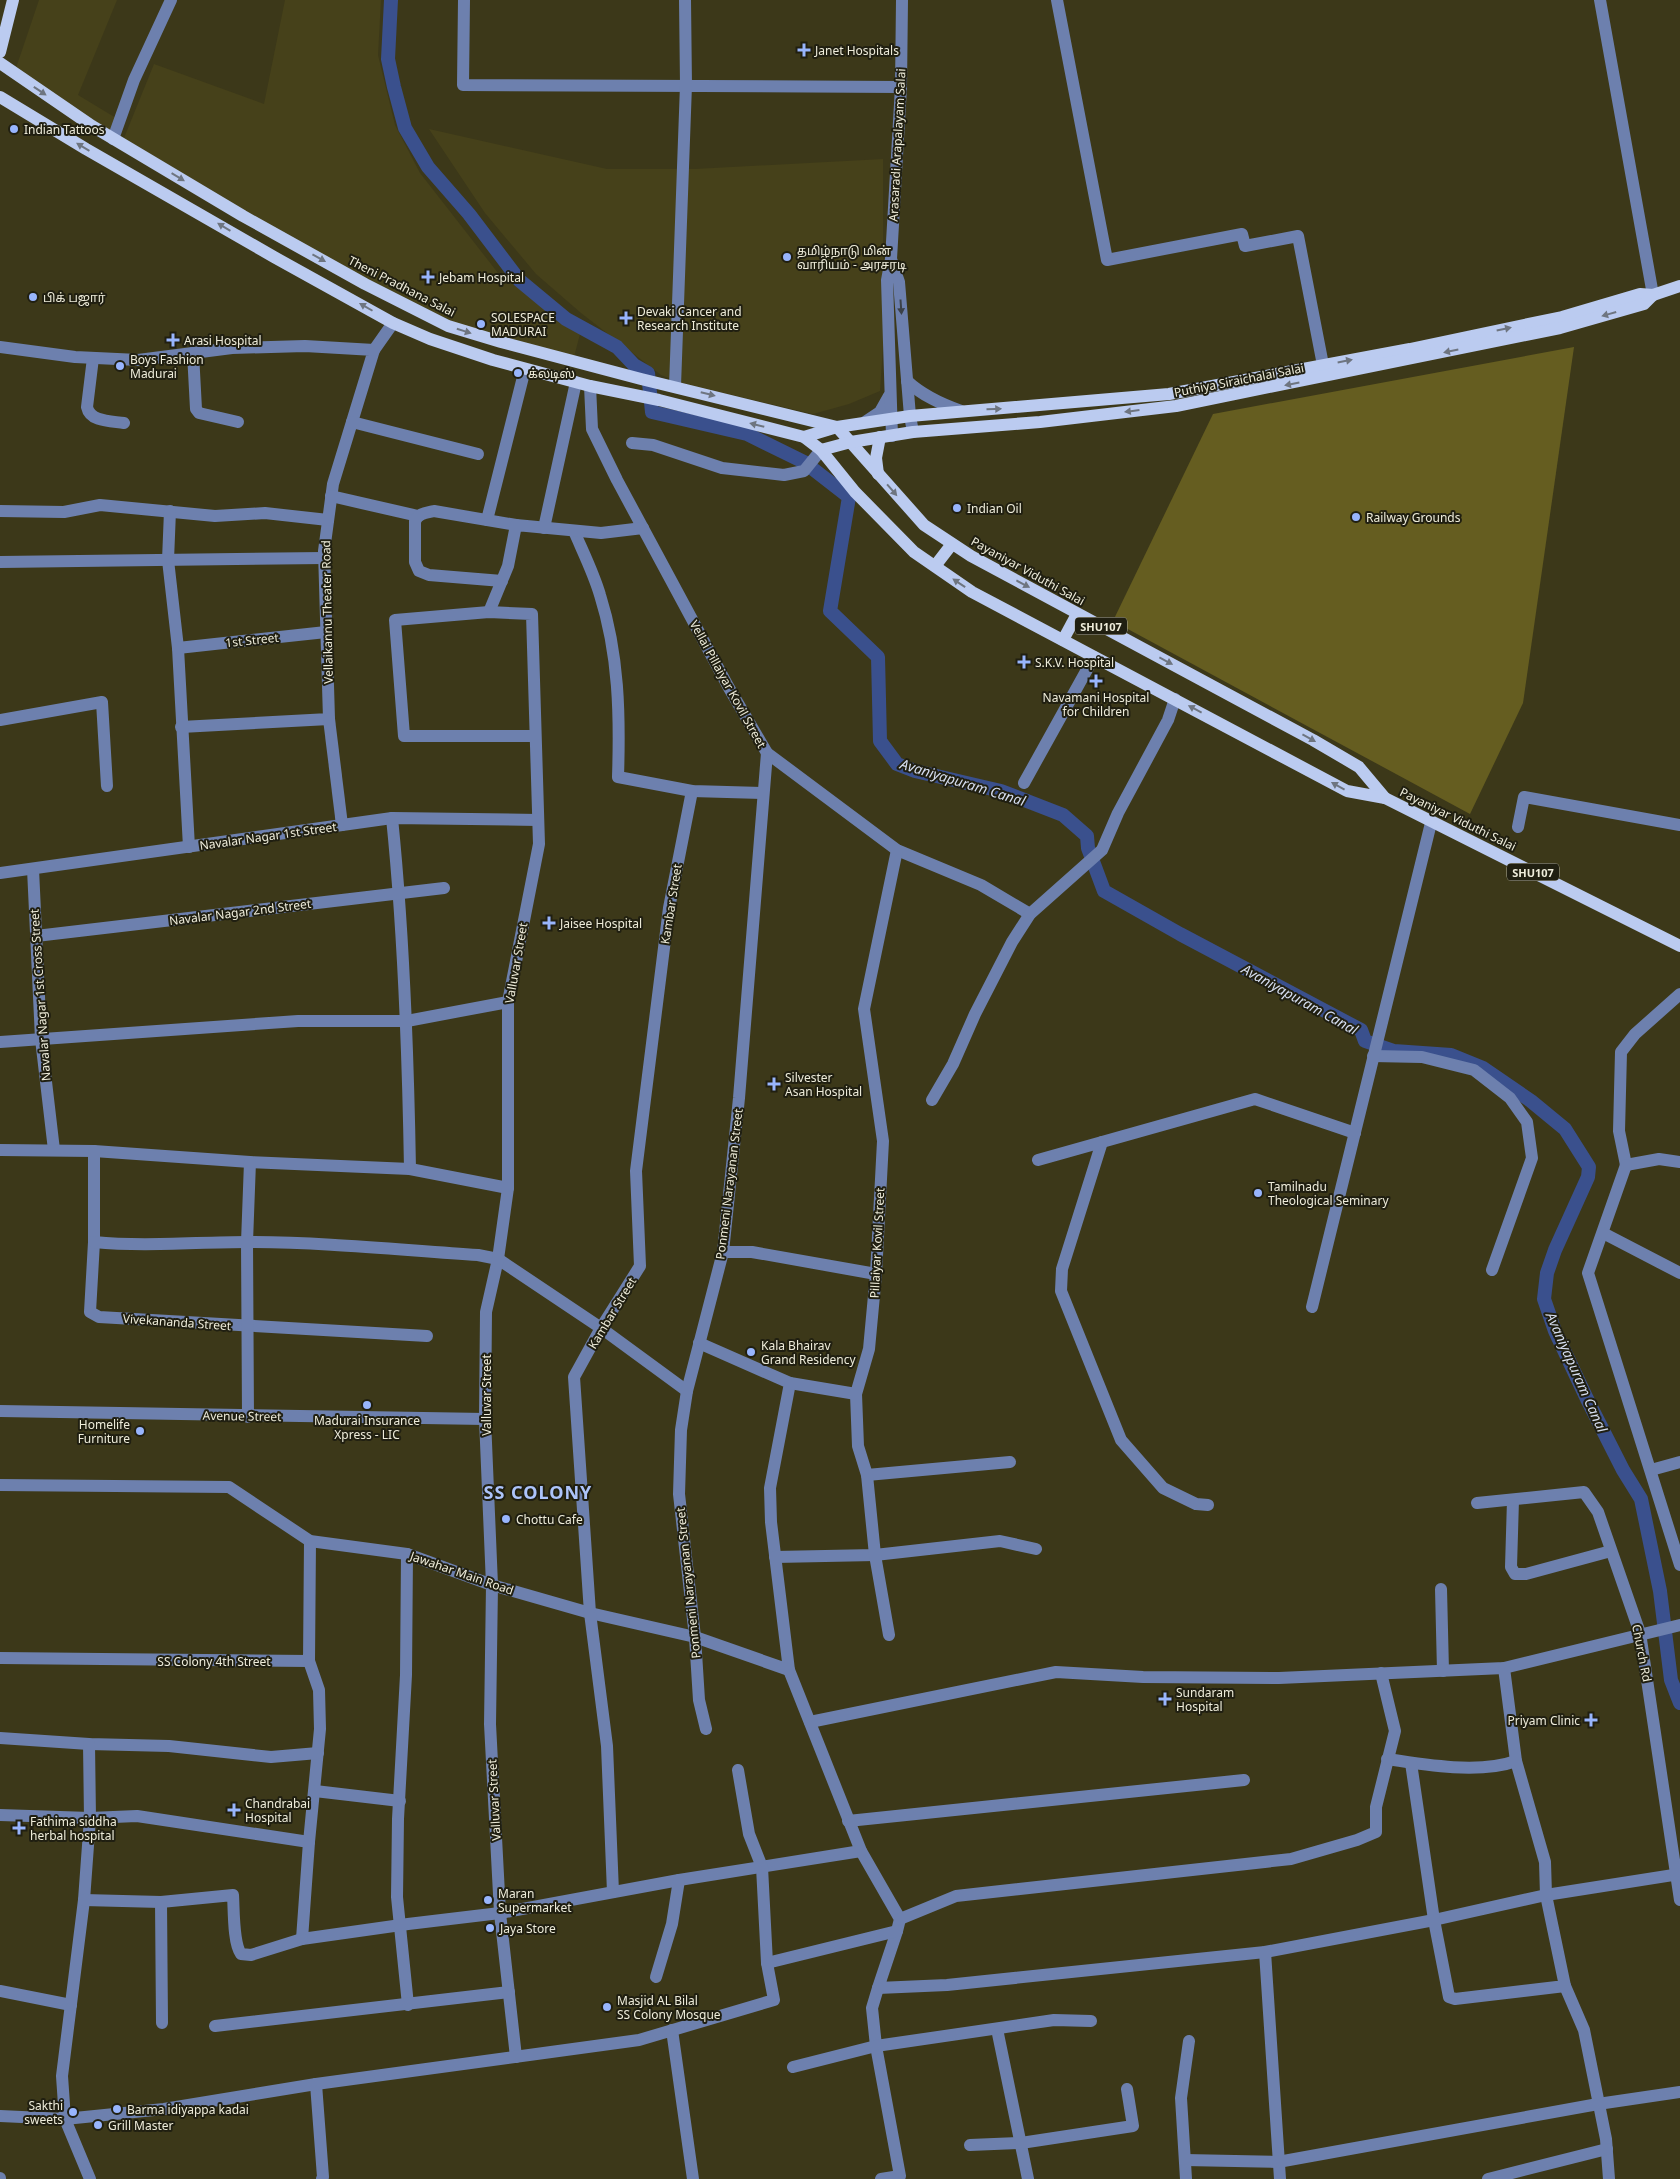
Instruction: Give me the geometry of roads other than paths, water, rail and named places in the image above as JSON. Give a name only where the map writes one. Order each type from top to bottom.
[{"type":"main road","points":[[0,59],[13,0]]},
{"type":"main road","name":"Theni Pradhana Salai","points":[[0,59],[113,139],[243,216],[365,284],[448,326],[641,379],[837,427]]},
{"type":"main road","points":[[4,102],[393,323],[430,339],[525,369],[590,386],[659,400],[804,437]]},
{"type":"main road","name":"Puthiya Siraichalai Salai","points":[[804,437],[837,427],[910,416],[1011,409],[1169,394],[1562,317],[1640,294],[1653,295],[1680,286]]},
{"type":"main road","name":"Puthiya Siraichalai Salai","points":[[821,450],[851,442],[914,432],[1040,422],[1176,406],[1560,328],[1644,304],[1653,295]]},
{"type":"main road","name":"Payaniyar Viduthi Salai","points":[[837,427],[924,525],[952,544],[1313,740],[1359,767],[1385,798]]},
{"type":"main road","points":[[878,474],[876,458],[886,436]]},
{"type":"main road","name":"Payaniyar Viduthi Salai","points":[[804,437],[821,450],[855,492],[908,547],[972,592],[1346,791],[1385,798],[1431,823],[1680,946]]},
{"type":"main road","points":[[935,566],[952,544]]},
{"type":"main road","points":[[1062,640],[1078,614]]},
{"type":"street","points":[[113,139],[134,80],[171,0]]},
{"type":"street","points":[[464,0],[464,85],[901,87]]},
{"type":"street","points":[[675,386],[686,85],[685,0]]},
{"type":"street","name":"Arasaradi Arapalayam Salai","points":[[886,436],[890,419],[887,280],[891,260],[901,87],[902,0]]},
{"type":"street","points":[[1057,0],[1107,260],[1242,234],[1245,246],[1298,236],[1323,365]]},
{"type":"street","points":[[1600,0],[1653,295]]},
{"type":"street","name":"Arasaradi Arapalayam Salai","points":[[891,260],[899,282],[910,416],[914,432]]},
{"type":"street","name":"Vellaikannu Theater Road","points":[[342,825],[329,720],[324,558],[332,484],[374,350],[393,323]]},
{"type":"street","points":[[0,347],[93,358],[138,360],[232,348],[305,346],[374,350]]},
{"type":"street","points":[[193,353],[196,408],[200,413],[238,422]]},
{"type":"street","points":[[93,358],[87,407],[88,413],[92,417],[124,423]]},
{"type":"street","points":[[488,520],[525,369]]},
{"type":"street","points":[[907,381],[918,392],[961,411]]},
{"type":"street","points":[[544,528],[576,382]]},
{"type":"street","name":"Vellai Pillaiyar Kovil Street","points":[[590,386],[592,429],[643,528],[767,753],[897,850],[981,885],[1030,914]]},
{"type":"street","points":[[865,422],[885,407],[890,394]]},
{"type":"street","points":[[352,422],[478,454]]},
{"type":"street","points":[[632,443],[653,445],[722,468],[784,475],[807,467],[821,450]]},
{"type":"street","points":[[331,496],[418,516],[434,511],[516,526],[574,532],[601,534],[643,528]]},
{"type":"street","points":[[0,511],[64,512],[100,505],[215,516],[265,513],[328,520]]},
{"type":"street","points":[[170,511],[168,560],[178,648],[189,847]]},
{"type":"street","points":[[418,516],[415,521],[415,562],[419,571],[429,575],[502,581]]},
{"type":"street","points":[[516,526],[508,566],[489,612],[395,620],[404,736],[536,736]]},
{"type":"street","points":[[574,532],[600,595],[615,659],[620,714],[618,777],[692,791],[762,793]]},
{"type":"street","points":[[0,562],[324,558]]},
{"type":"street","name":"Valluvar Street","points":[[489,612],[532,614],[539,844],[508,1002],[508,1188],[498,1259],[486,1312],[485,1419],[492,1585],[490,1724],[500,1913],[516,2057]]},
{"type":"street","name":"1st Street","points":[[178,648],[326,632]]},
{"type":"street","points":[[1024,783],[1094,658]]},
{"type":"street","points":[[932,1100],[953,1064],[975,1014],[1012,942],[1030,914],[1102,850],[1118,813],[1168,720],[1175,699]]},
{"type":"street","points":[[0,720],[102,702],[107,786]]},
{"type":"street","points":[[181,727],[329,720]]},
{"type":"street","name":"Ponmeni Narayanan Street","points":[[706,1729],[700,1700],[679,1494],[681,1430],[687,1391],[723,1252],[739,1098],[762,793],[767,753]]},
{"type":"street","name":"Kambar Street","points":[[613,1892],[608,1746],[590,1613],[574,1377],[601,1328],[640,1266],[636,1172],[669,908],[692,791]]},
{"type":"street","points":[[1518,827],[1524,797],[1680,825]]},
{"type":"street","points":[[392,818],[400,894],[407,1021],[410,1169]]},
{"type":"street","name":"Navalar Nagar 1st Street","points":[[0,873],[392,818],[538,820]]},
{"type":"street","points":[[1312,1307],[1431,823]]},
{"type":"street","name":"Pillaiyar Kovil Street","points":[[889,1635],[874,1555],[867,1475],[858,1446],[856,1394],[870,1349],[883,1141],[864,1009],[897,850]]},
{"type":"street","name":"Navalar Nagar 1st Cross Street","points":[[33,869],[41,1039],[54,1150]]},
{"type":"street","name":"Navalar Nagar 2nd Street","points":[[36,936],[444,888]]},
{"type":"street","points":[[1680,994],[1635,1034],[1621,1052],[1619,1131],[1626,1165],[1588,1273],[1680,1565]]},
{"type":"street","points":[[0,1042],[298,1021],[407,1021],[508,1002]]},
{"type":"street","points":[[1373,1056],[1422,1057],[1474,1070],[1510,1098],[1527,1122],[1532,1158],[1492,1270]]},
{"type":"street","points":[[1038,1160],[1256,1100],[1355,1133]]},
{"type":"street","points":[[1102,1142],[1062,1269],[1061,1291],[1121,1440],[1163,1488],[1196,1504],[1208,1505]]},
{"type":"street","points":[[0,1150],[94,1151],[250,1162],[410,1169],[508,1188]]},
{"type":"street","name":"Vivekananda Street","points":[[94,1151],[94,1242],[90,1312],[99,1317],[427,1336]]},
{"type":"street","points":[[1626,1165],[1659,1159],[1680,1162]]},
{"type":"street","points":[[248,1417],[247,1242],[250,1162]]},
{"type":"street","points":[[1603,1233],[1680,1273]]},
{"type":"street","points":[[94,1242],[117,1244],[247,1242],[333,1245],[478,1255],[498,1259],[601,1328],[687,1391]]},
{"type":"street","points":[[723,1252],[752,1252],[876,1274]]},
{"type":"street","points":[[699,1343],[790,1383],[856,1394]]},
{"type":"street","points":[[790,1383],[770,1488],[771,1522],[789,1670],[848,1821],[861,1851],[899,1925],[872,2008],[876,2046],[900,2177],[881,2179]]},
{"type":"street","name":"Avenue Street","points":[[0,1411],[248,1417],[485,1419]]},
{"type":"street","points":[[867,1475],[1010,1462]]},
{"type":"street","points":[[1651,1470],[1680,1462]]},
{"type":"street","name":"Jawahar Main Road","points":[[0,1485],[229,1487],[310,1541],[407,1554],[492,1585],[590,1613],[695,1637],[789,1670]]},
{"type":"street","name":"Church Rd","points":[[1477,1503],[1584,1492],[1598,1512],[1640,1633],[1678,1874],[1680,1900]]},
{"type":"street","points":[[1513,1500],[1511,1567],[1515,1574],[1526,1574],[1612,1552]]},
{"type":"street","points":[[302,1939],[318,1753],[319,1690],[308,1661],[310,1541]]},
{"type":"street","points":[[775,1557],[874,1555],[1000,1541],[1036,1549]]},
{"type":"street","points":[[407,1554],[406,1675],[397,1897],[408,2005]]},
{"type":"street","points":[[1441,1590],[1443,1671]]},
{"type":"street","points":[[810,1722],[1056,1672],[1144,1677],[1260,1678],[1504,1668],[1656,1629],[1675,1626]]},
{"type":"street","name":"SS Colony 4th Street","points":[[0,1658],[308,1661]]},
{"type":"street","points":[[1504,1668],[1516,1761],[1545,1862],[1546,1895],[1565,1986],[1584,2030],[1607,2149],[1609,2179]]},
{"type":"street","points":[[767,1963],[899,1925],[956,1896],[1291,1859],[1357,1840],[1376,1832],[1376,1807],[1395,1732],[1380,1673]]},
{"type":"street","points":[[0,1738],[89,1744],[169,1746],[271,1757],[318,1753]]},
{"type":"street","points":[[89,1744],[90,1818],[84,1900],[62,2076],[65,2119],[90,2179]]},
{"type":"street","points":[[1387,1760],[1425,1766],[1499,1767],[1516,1761]]},
{"type":"street","points":[[1411,1763],[1434,1920],[1449,1997],[1455,1999],[1565,1986]]},
{"type":"street","points":[[0,2116],[65,2119],[164,2109],[316,2084],[639,2040],[774,2000],[767,1963],[762,1867],[749,1834],[738,1770]]},
{"type":"street","points":[[848,1821],[1244,1780]]},
{"type":"street","points":[[314,1792],[400,1801]]},
{"type":"street","points":[[0,1815],[90,1818],[136,1816],[309,1842]]},
{"type":"street","points":[[84,1900],[161,1902],[233,1895],[238,1950],[241,1954],[251,1954],[302,1939],[500,1913],[679,1880],[861,1851]]},
{"type":"street","points":[[878,1988],[947,1985],[1265,1952],[1434,1920],[1546,1895],[1678,1874]]},
{"type":"street","points":[[656,1977],[672,1924],[679,1880]]},
{"type":"street","points":[[161,1902],[162,2022]]},
{"type":"street","points":[[1265,1952],[1280,2179]]},
{"type":"street","points":[[0,1991],[71,2005]]},
{"type":"street","points":[[216,2026],[509,1992]]},
{"type":"street","points":[[793,2067],[876,2046],[1054,2020],[1092,2021]]},
{"type":"street","points":[[997,2029],[1028,2179]]},
{"type":"street","points":[[672,2030],[693,2179]]},
{"type":"street","points":[[1186,2179],[1181,2098],[1189,2041]]},
{"type":"street","points":[[316,2084],[322,2179]]},
{"type":"street","points":[[970,2145],[1020,2143],[1133,2126],[1127,2089]]},
{"type":"street","points":[[1184,2160],[1278,2162],[1598,2104],[1680,2092]]},
{"type":"street","points":[[1488,2179],[1607,2149]]},
{"type":"waterway","name":"Avaniyapuram Canal","points":[[391,0],[388,59],[405,128],[428,167],[469,214],[519,280],[566,319],[617,347],[634,365],[648,373],[652,412],[747,434],[804,462],[849,497],[830,611],[878,657],[880,741],[897,764],[915,771],[1001,791],[1063,815],[1087,836],[1088,848],[1104,891],[1180,934],[1361,1030],[1365,1041],[1394,1051],[1451,1055],[1483,1068],[1531,1101],[1565,1129],[1589,1167],[1588,1177],[1555,1250],[1547,1273],[1544,1299],[1555,1331],[1587,1399],[1623,1470],[1641,1499],[1660,1591],[1671,1680],[1680,1703]]},
{"type":"place","name":"Janet Hospitals","points":[[804,50]]},
{"type":"place","name":"Indian Tattoos","points":[[14,129]]},
{"type":"place","name":"தமிழ்நாடு மின் வாரியம் - அரசரடி","points":[[787,257]]},
{"type":"place","name":"Jebam Hospital","points":[[428,277]]},
{"type":"place","name":"பிக் பஜார்","points":[[33,297]]},
{"type":"place","name":"Devaki Cancer and Research Institute","points":[[626,318]]},
{"type":"place","name":"SOLESPACE MADURAI","points":[[481,324]]},
{"type":"place","name":"Arasi Hospital","points":[[173,340]]},
{"type":"place","name":"Boys Fashion Madurai","points":[[120,366]]},
{"type":"place","name":"க்லடிஸ்","points":[[518,373]]},
{"type":"place","name":"Indian Oil","points":[[957,508]]},
{"type":"place","name":"Railway Grounds","points":[[1356,517]]},
{"type":"place","name":"S.K.V. Hospital","points":[[1024,662]]},
{"type":"place","name":"Navamani Hospital for Children","points":[[1096,681]]},
{"type":"place","name":"Jaisee Hospital","points":[[549,923]]},
{"type":"place","name":"Silvester Asan Hospital","points":[[774,1084]]},
{"type":"place","name":"Tamilnadu Theological Seminary","points":[[1258,1193]]},
{"type":"place","name":"Kala Bhairav Grand Residency","points":[[751,1352]]},
{"type":"place","name":"Madurai Insurance Xpress - LIC","points":[[367,1405]]},
{"type":"place","name":"Homelife Furniture","points":[[140,1431]]},
{"type":"place","name":"Chottu Cafe","points":[[506,1519]]},
{"type":"place","name":"Sundaram Hospital","points":[[1165,1699]]},
{"type":"place","name":"Priyam Clinic","points":[[1591,1720]]},
{"type":"place","name":"Chandrabai Hospital","points":[[234,1810]]},
{"type":"place","name":"Fathima siddha herbal hospital","points":[[19,1828]]},
{"type":"place","name":"Maran Supermarket","points":[[488,1900]]},
{"type":"place","name":"Jaya Store","points":[[490,1928]]},
{"type":"place","name":"Masjid AL Bilal SS Colony Mosque","points":[[607,2007]]},
{"type":"place","name":"Barma idiyappa kadai","points":[[117,2109]]},
{"type":"place","name":"Sakthi sweets","points":[[73,2112]]},
{"type":"place","name":"Grill Master","points":[[98,2125]]},
{"type":"district","name":"SS COLONY","points":[[538,1492]]}]
